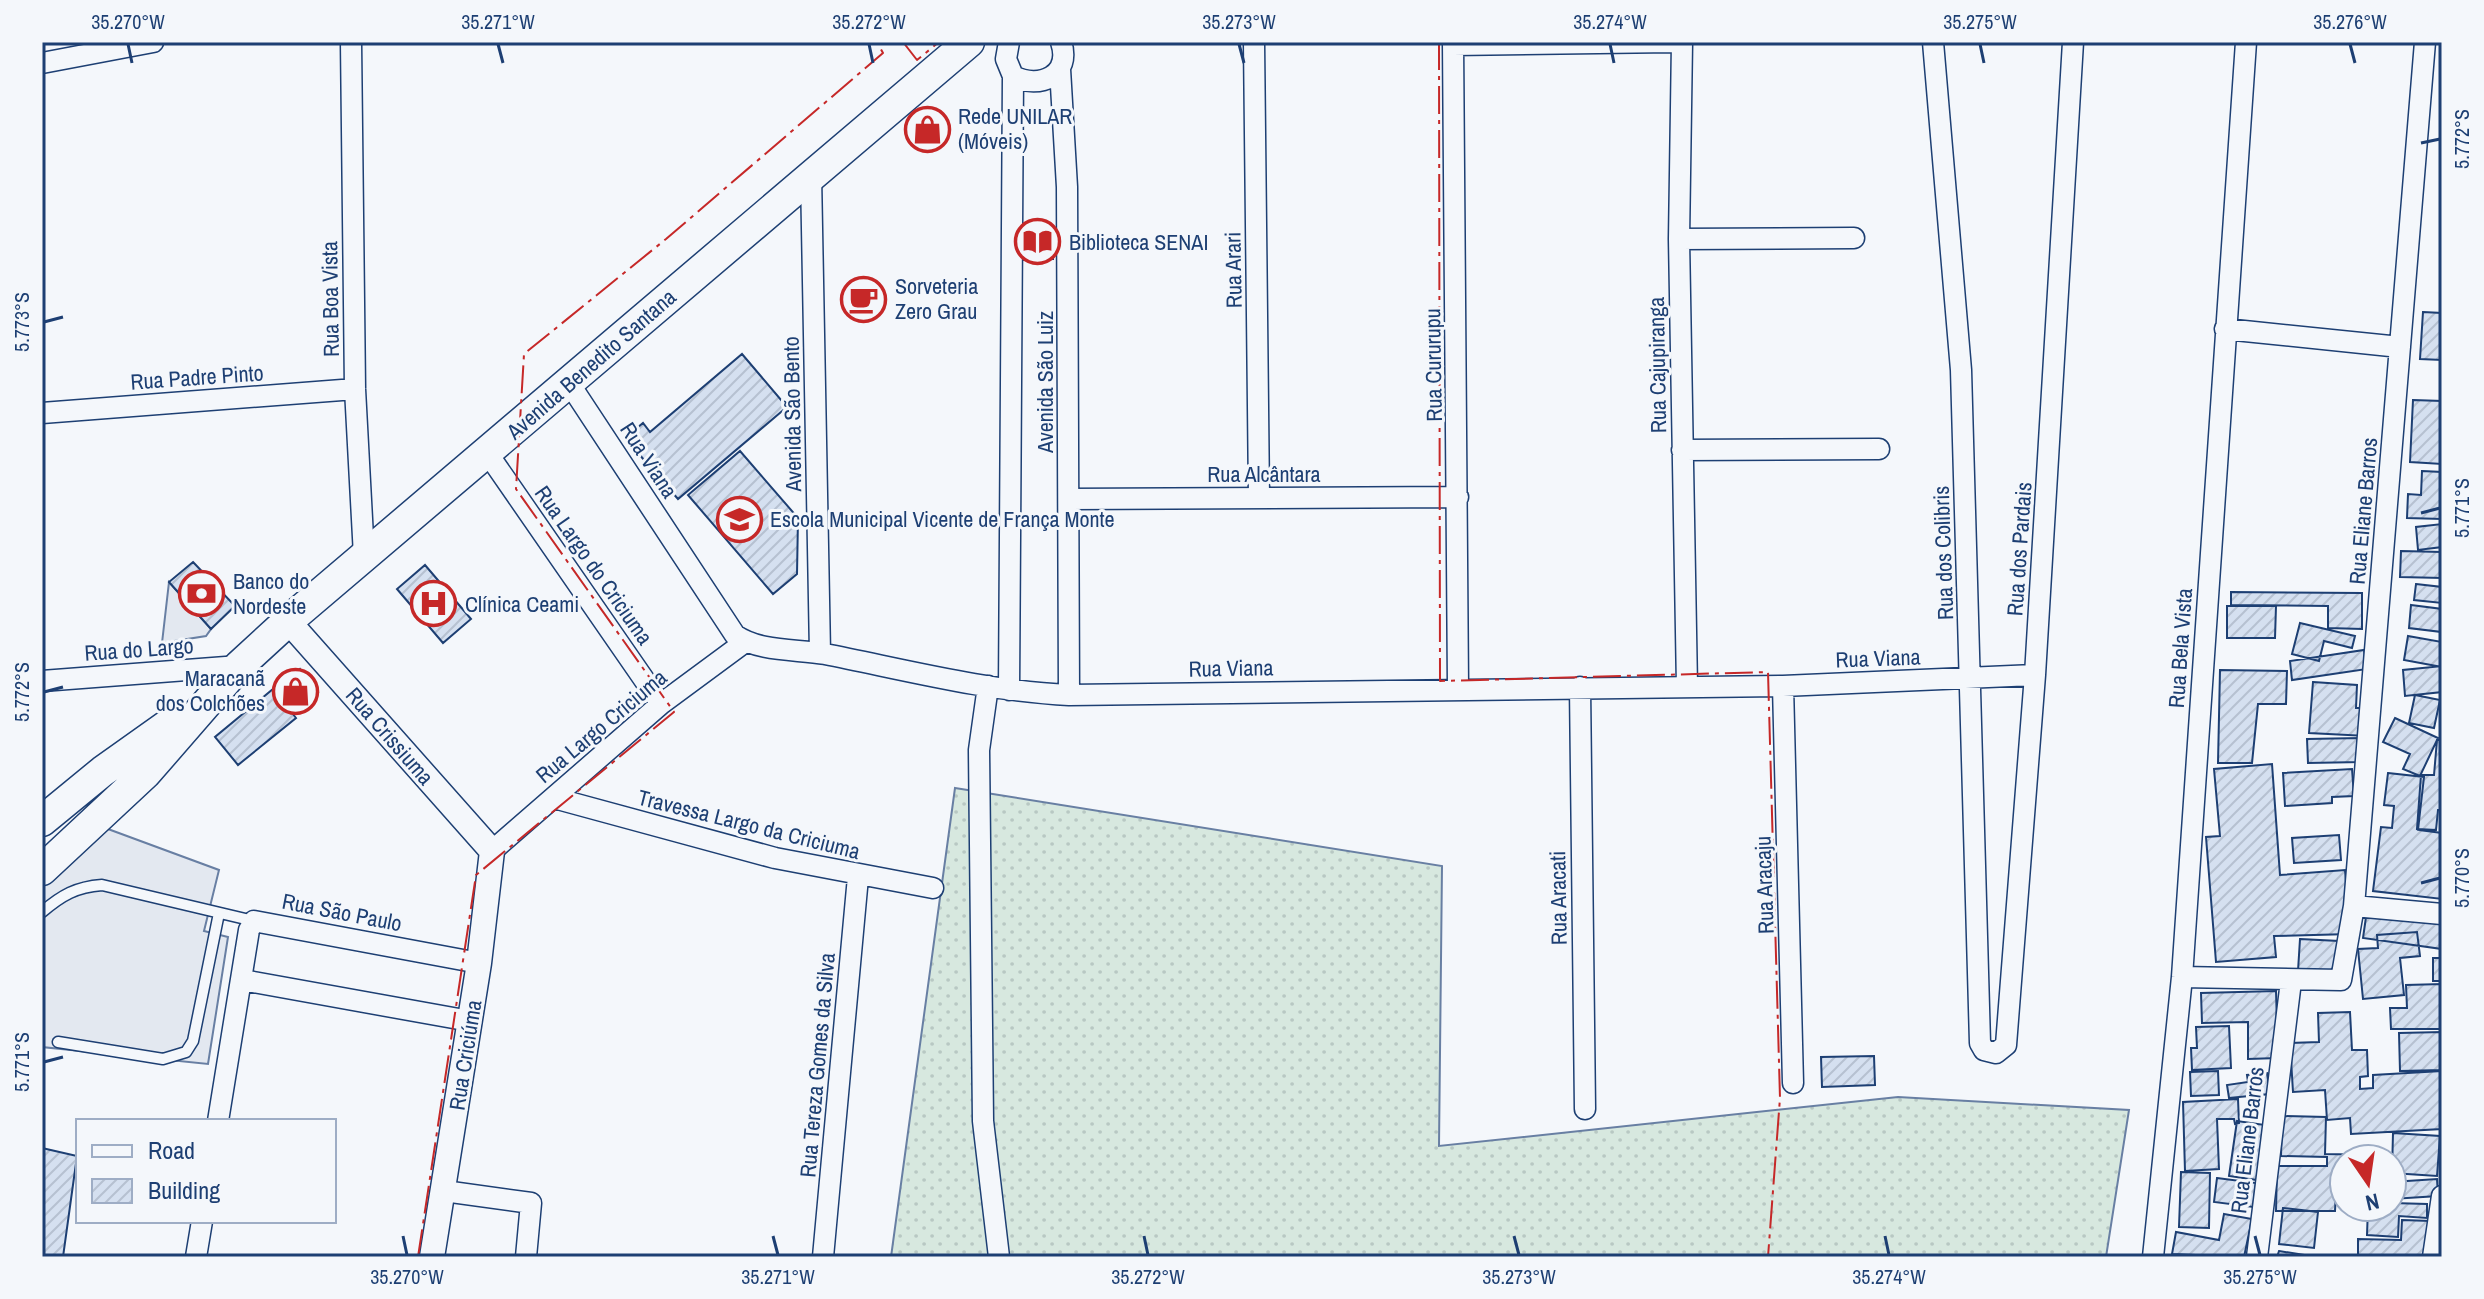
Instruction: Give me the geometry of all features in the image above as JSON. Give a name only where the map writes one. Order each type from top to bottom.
[{"type":"main road","name":"Avenida Benedito Santana","points":[[42,870],[146,773],[239,666],[288,621],[969,42]]},
{"type":"main road","name":"Avenida Benedito Santana","points":[[48,812],[217,691]]},
{"type":"street","points":[[42,63],[153,42]]},
{"type":"street","name":"Rua Boa Vista","points":[[351,42],[355,389],[364,556]]},
{"type":"street","name":"Avenida São Luiz","points":[[1061,42],[1064,52],[1060,69],[1067,187],[1069,695]]},
{"type":"street","name":"Rua Arari","points":[[1254,42],[1259,497]]},
{"type":"street","points":[[1453,44],[1672,42]]},
{"type":"street","name":"Rua Cajupiranga","points":[[1682,42],[1679,239],[1687,687]]},
{"type":"street","name":"Rua dos Colibris","points":[[1933,42],[1961,370],[1980,1043],[1984,1050],[1996,1053]]},
{"type":"street","name":"Rua dos Pardais","points":[[1996,1053],[2006,1045],[2035,675],[2073,42]]},
{"type":"street","name":"Rua Bela Vista","points":[[2153,1257],[2182,977],[2246,42]]},
{"type":"street","name":"Rua Eliane Barros","points":[[2257,1257],[2291,981],[2339,982],[2354,906],[2425,42]]},
{"type":"street","name":"Rua Cururupu","points":[[1453,44],[1458,688]]},
{"type":"street","name":"Avenida São Luiz","points":[[999,1257],[983,1121],[979,750],[999,688],[1013,76],[1005,45]]},
{"type":"street","points":[[1013,76],[1038,83],[1051,79],[1060,69]]},
{"type":"street","name":"Avenida São Bento","points":[[811,175],[820,653]]},
{"type":"street","points":[[1679,239],[1854,238]]},
{"type":"street","points":[[2225,329],[2400,347]]},
{"type":"street","name":"Rua Viana","points":[[569,383],[735,635],[745,642],[820,653],[999,688],[1069,695],[1783,686],[2035,675]]},
{"type":"street","name":"Rua Padre Pinto","points":[[42,413],[355,389]]},
{"type":"street","points":[[1682,450],[1879,449]]},
{"type":"street","name":"Rua Largo do Criciuma","points":[[488,454],[661,704]]},
{"type":"street","name":"Rua Alcântara","points":[[1069,499],[1458,497]]},
{"type":"street","name":"Rua Crissiuma","points":[[288,621],[492,851]]},
{"type":"street","name":"Rua Largo Criciuma","points":[[492,851],[661,704],[745,642]]},
{"type":"street","name":"Rua do Largo","points":[[42,681],[239,666]]},
{"type":"street","name":"Rua Aracaju","points":[[1783,686],[1793,1083]]},
{"type":"street","name":"Rua Aracati","points":[[1580,687],[1585,1109]]},
{"type":"street","name":"Travessa Largo da Criciuma","points":[[554,798],[775,858],[858,877],[933,888]]},
{"type":"street","name":"Rua Criciúma","points":[[432,1257],[479,963],[492,851]]},
{"type":"street","name":"Rua Tereza Gomes da Silva","points":[[823,1257],[858,877]]},
{"type":"street","points":[[2354,906],[2442,914]]},
{"type":"street","name":"Rua São Paulo","points":[[218,1119],[249,930],[254,921],[479,963]]},
{"type":"street","points":[[2182,977],[2291,981]]},
{"type":"street","points":[[242,980],[470,1021]]},
{"type":"street","points":[[444,1191],[531,1203],[526,1257]]},
{"type":"street","points":[[2433,1257],[2442,1196]]},
{"type":"street","points":[[196,1257],[202,1223]]},
{"type":"lane","points":[[42,912],[61,896],[82,886],[102,885],[254,921]]},
{"type":"lane","points":[[58,1042],[163,1059],[186,1052],[193,1041],[219,913]]},
{"type":"shaded area","points":[[169,582],[211,629],[206,636],[162,643]]},
{"type":"shaded area","points":[[955,788],[1442,866],[1439,1146],[1898,1097],[2129,1110],[2106,1257],[891,1257]]},
{"type":"shaded area","points":[[89,822],[219,870],[204,931],[228,937],[208,1064],[42,1047],[42,864]]},
{"type":"building","name":"Biblioteca SENAI","points":[[1051,224],[1053,259],[1024,260],[1022,226]]},
{"type":"building","points":[[2423,312],[2442,313],[2442,360],[2420,359]]},
{"type":"building","points":[[742,354],[787,407],[678,499],[625,438],[643,423],[650,432]]},
{"type":"building","points":[[2413,400],[2442,401],[2442,464],[2410,462]]},
{"type":"building","points":[[740,451],[798,518],[797,574],[773,594],[688,495]]},
{"type":"building","points":[[2422,471],[2442,472],[2442,519],[2407,518],[2408,494],[2421,495]]},
{"type":"building","points":[[2442,524],[2442,547],[2418,550],[2416,527]]},
{"type":"building","points":[[2401,551],[2442,552],[2442,578],[2400,577]]},
{"type":"building","name":"Banco do Nordeste","points":[[193,562],[235,606],[211,629],[169,582]]},
{"type":"building","name":"Clínica Ceami","points":[[425,565],[471,619],[443,643],[397,589]]},
{"type":"building","points":[[2416,584],[2442,587],[2442,603],[2414,600]]},
{"type":"building","points":[[2231,592],[2362,593],[2362,629],[2328,628],[2328,606],[2231,605]]},
{"type":"building","points":[[2411,605],[2442,609],[2442,632],[2409,628]]},
{"type":"building","points":[[2227,606],[2276,606],[2275,638],[2227,638]]},
{"type":"building","points":[[2300,623],[2355,636],[2352,648],[2324,641],[2319,661],[2292,654]]},
{"type":"building","points":[[2408,636],[2442,642],[2442,667],[2404,660]]},
{"type":"building","points":[[2364,650],[2367,669],[2292,680],[2290,661]]},
{"type":"building","points":[[2442,666],[2442,692],[2405,696],[2403,670]]},
{"type":"building","name":"Maracanã dos Colchões","points":[[300,669],[318,692],[291,713],[273,689]]},
{"type":"building","points":[[2220,670],[2287,671],[2286,704],[2258,704],[2252,763],[2218,763]]},
{"type":"building","points":[[2313,682],[2357,685],[2356,708],[2369,708],[2367,736],[2309,733]]},
{"type":"building","points":[[273,689],[296,718],[238,765],[215,737]]},
{"type":"building","points":[[2415,695],[2440,700],[2434,728],[2409,723]]},
{"type":"building","points":[[2395,718],[2438,738],[2420,776],[2403,769],[2410,754],[2383,742]]},
{"type":"building","points":[[2361,738],[2361,762],[2308,763],[2307,739]]},
{"type":"building","points":[[2437,740],[2442,740],[2442,810],[2438,810],[2436,830],[2417,829],[2421,775],[2434,775]]},
{"type":"building","points":[[2272,764],[2280,875],[2345,870],[2350,934],[2274,936],[2276,957],[2216,962],[2206,837],[2220,836],[2214,769]]},
{"type":"building","points":[[2352,769],[2354,796],[2332,797],[2332,803],[2285,806],[2283,773]]},
{"type":"building","points":[[2388,773],[2424,777],[2418,830],[2442,833],[2442,899],[2373,891],[2381,827],[2392,828],[2394,806],[2384,805]]},
{"type":"building","points":[[2339,835],[2341,860],[2294,863],[2292,838]]},
{"type":"building","points":[[2367,910],[2442,921],[2442,949],[2363,938]]},
{"type":"building","points":[[2417,932],[2420,956],[2400,958],[2404,995],[2363,999],[2358,949],[2378,948],[2377,935]]},
{"type":"building","points":[[2300,939],[2339,941],[2337,973],[2298,971]]},
{"type":"building","points":[[2433,958],[2442,958],[2442,981],[2433,981]]},
{"type":"building","points":[[2442,984],[2442,1029],[2391,1029],[2390,1008],[2407,1008],[2406,985]]},
{"type":"building","points":[[2276,991],[2278,1058],[2248,1059],[2248,1022],[2202,1023],[2201,993]]},
{"type":"building","points":[[2350,1012],[2352,1050],[2367,1050],[2368,1076],[2360,1077],[2360,1089],[2373,1088],[2373,1075],[2442,1071],[2442,1129],[2351,1134],[2350,1118],[2327,1120],[2325,1090],[2293,1092],[2290,1043],[2319,1042],[2318,1013]]},
{"type":"building","points":[[2229,1026],[2231,1068],[2192,1070],[2191,1048],[2197,1048],[2196,1027]]},
{"type":"building","points":[[2442,1032],[2442,1070],[2400,1071],[2399,1033]]},
{"type":"building","points":[[1874,1056],[1875,1085],[1822,1087],[1821,1057]]},
{"type":"building","points":[[2218,1071],[2219,1095],[2191,1096],[2190,1072]]},
{"type":"building","points":[[2267,1073],[2270,1094],[2229,1098],[2227,1085],[2248,1082],[2247,1075]]},
{"type":"building","points":[[2238,1099],[2239,1123],[2235,1124],[2234,1119],[2217,1119],[2219,1169],[2185,1171],[2183,1102]]},
{"type":"building","points":[[2282,1116],[2326,1117],[2325,1154],[2328,1154],[2328,1211],[2276,1211],[2277,1166],[2327,1166],[2327,1157],[2281,1156]]},
{"type":"building","points":[[2237,1121],[2265,1125],[2257,1180],[2229,1176]]},
{"type":"building","points":[[2393,1133],[2440,1136],[2437,1176],[2408,1174],[2408,1143],[2393,1143]]},
{"type":"building","points":[[42,1148],[76,1156],[76,1163],[63,1257],[42,1257]]},
{"type":"building","points":[[2181,1172],[2210,1173],[2209,1228],[2179,1227]]},
{"type":"building","points":[[2217,1178],[2256,1183],[2253,1207],[2214,1202]]},
{"type":"building","points":[[2437,1179],[2438,1196],[2408,1198],[2408,1181]]},
{"type":"building","points":[[2408,1203],[2427,1204],[2427,1218],[2408,1217]]},
{"type":"building","points":[[2283,1208],[2318,1212],[2314,1248],[2279,1244]]},
{"type":"building","points":[[2224,1214],[2252,1219],[2244,1257],[2172,1254],[2176,1232],[2219,1240]]},
{"type":"building","points":[[2431,1221],[2429,1257],[2358,1257],[2358,1239],[2401,1240],[2402,1223]]},
{"type":"building","points":[[2367,1223],[2399,1223],[2398,1237],[2367,1235]]},
{"type":"building","points":[[2279,1251],[2317,1257],[2277,1257]]},
{"type":"power","points":[[418,1257],[476,875],[674,712],[516,489],[524,354],[666,239],[883,53],[877,42]]},
{"type":"power","points":[[903,42],[917,60],[939,42]]},
{"type":"power","points":[[1439,42],[1440,681],[1768,672],[1780,1098],[1768,1257]]},
{"type":"place","name":"Rede UNILAR (Móveis)","points":[[927,129]]},
{"type":"place","name":"Biblioteca SENAI","points":[[1038,242]]},
{"type":"place","name":"Sorveteria Zero Grau","points":[[864,299]]},
{"type":"place","name":"Escola Municipal Vicente de França Monte","points":[[739,519]]},
{"type":"place","name":"Banco do Nordeste","points":[[202,594]]},
{"type":"place","name":"Clínica Ceami","points":[[434,604]]},
{"type":"place","name":"Maracanã dos Colchões","points":[[296,691]]}]
